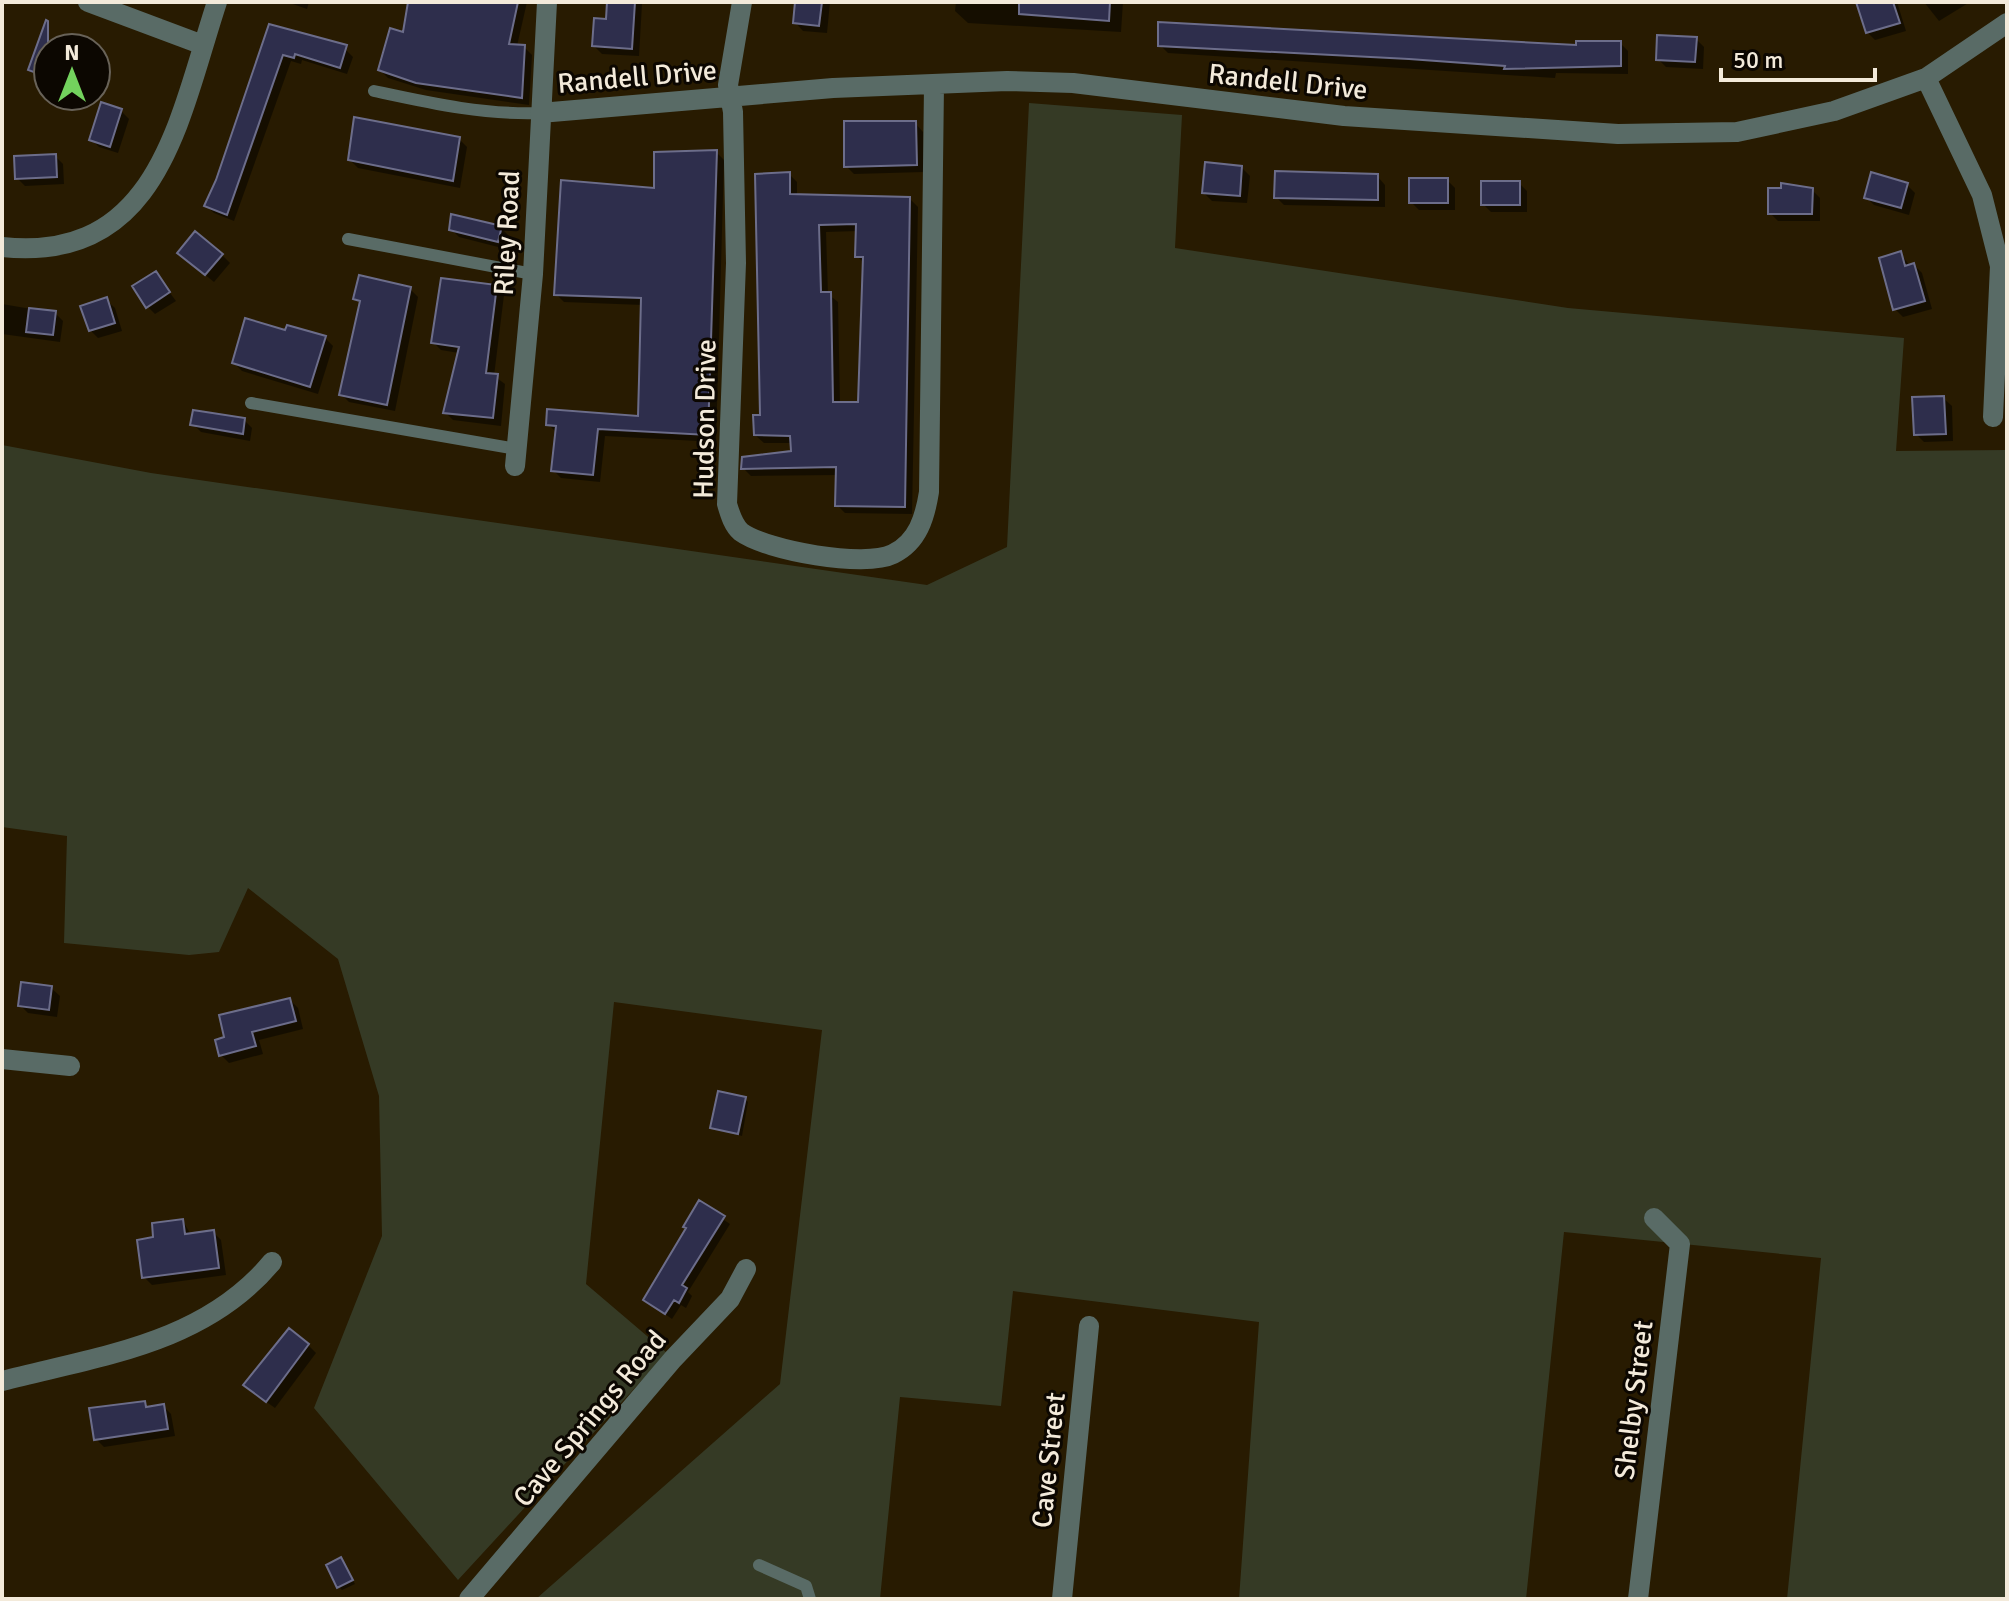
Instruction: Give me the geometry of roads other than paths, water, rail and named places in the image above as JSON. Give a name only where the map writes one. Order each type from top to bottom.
[{"type":"street","points":[[88,2],[203,45]]},
{"type":"street","points":[[2,247],[65,245],[102,232],[121,219],[138,200],[165,158],[217,2]]},
{"type":"street","name":"Riley Road","points":[[516,458],[533,274],[547,2]]},
{"type":"street","name":"Hudson Drive","points":[[742,2],[729,74],[736,263],[727,486],[730,512],[740,531],[760,542],[808,553],[877,559],[894,553],[920,528],[929,492],[934,85]]},
{"type":"street","name":"Randell Drive","points":[[540,113],[730,95],[1007,81],[1073,83],[1344,116],[1618,134],[1737,132],[1834,111],[1926,78],[2007,23]]},
{"type":"street","points":[[1926,78],[1982,195],[2000,266],[1993,417]]},
{"type":"street","points":[[2,1059],[70,1066]]},
{"type":"street","name":"Shelby Street","points":[[1638,1599],[1680,1244],[1654,1218]]},
{"type":"street","points":[[2,1381],[179,1333],[229,1304],[251,1287],[272,1262]]},
{"type":"street","name":"Cave Springs Road","points":[[469,1599],[673,1359],[730,1299],[746,1269]]},
{"type":"street","name":"Cave Street","points":[[1062,1599],[1089,1326]]},
{"type":"lane","points":[[374,91],[456,109],[496,114],[540,113]]},
{"type":"lane","points":[[348,239],[533,274]]},
{"type":"lane","points":[[251,403],[516,458]]},
{"type":"lane","points":[[759,1565],[806,1586],[810,1599]]}]
